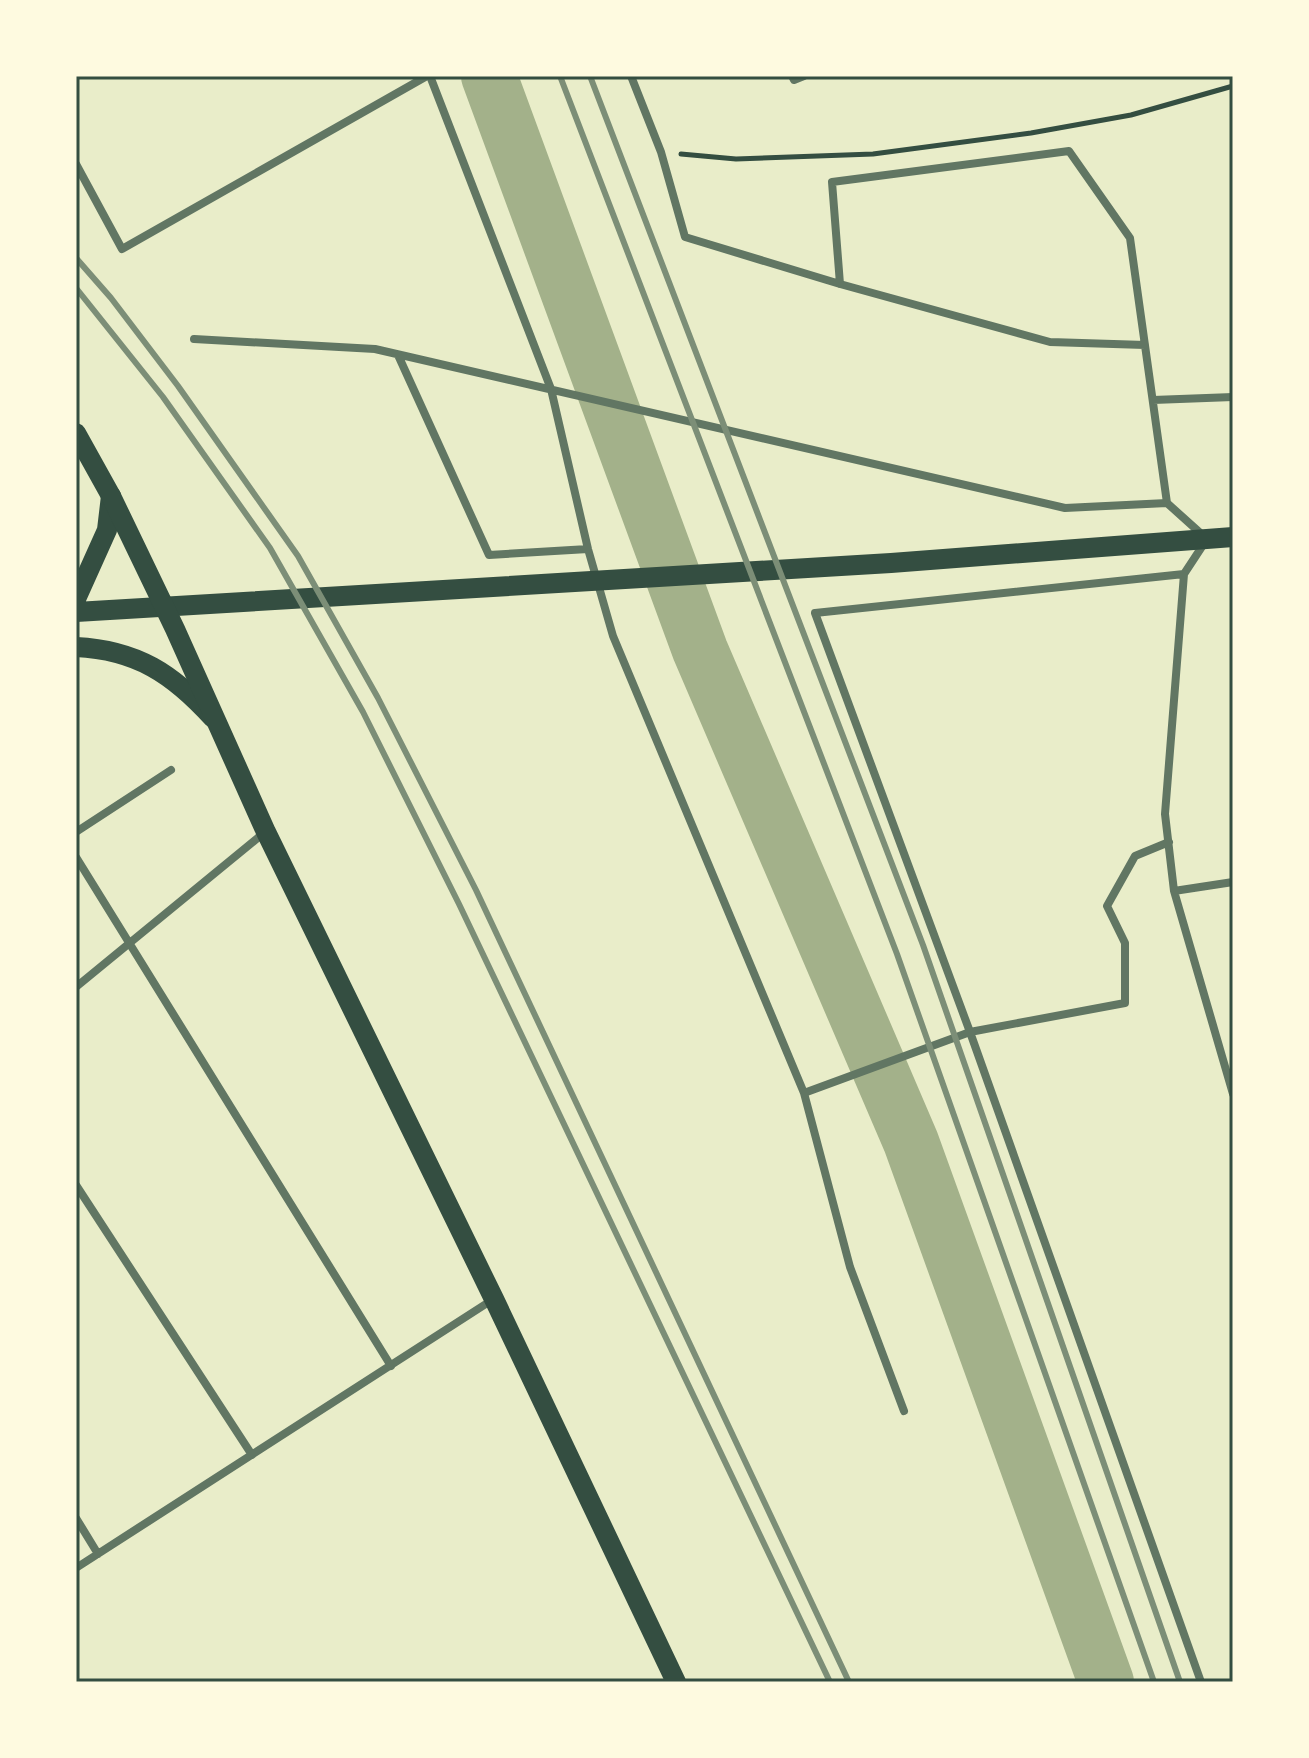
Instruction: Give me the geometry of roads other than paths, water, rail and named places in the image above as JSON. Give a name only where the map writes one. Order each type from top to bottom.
[{"type":"main road","points":[[76,433],[111,496],[221,727],[266,832],[494,1299],[676,1682]]},
{"type":"main road","points":[[76,599],[107,530],[111,496]]},
{"type":"main road","points":[[76,612],[891,563],[1233,537]]},
{"type":"main road","points":[[76,647],[99,648],[132,656],[159,670],[191,694],[221,727]]},
{"type":"street","points":[[76,164],[122,249],[429,76],[551,389],[588,549],[613,636],[804,1093],[850,1267],[904,1411]]},
{"type":"street","points":[[631,76],[661,152],[685,237],[1050,342],[1145,345]]},
{"type":"street","points":[[792,76],[794,80],[804,76]]},
{"type":"street","points":[[840,284],[832,182],[1069,151],[1130,238],[1167,503],[1207,539],[1184,574],[1165,814],[1174,891],[1233,1094]]},
{"type":"street","points":[[194,339],[375,349],[1065,508],[1167,503]]},
{"type":"street","points":[[398,355],[489,555],[588,549]]},
{"type":"street","points":[[1153,400],[1233,397]]},
{"type":"street","points":[[1184,574],[815,613],[970,1032],[1201,1682]]},
{"type":"street","points":[[76,832],[171,770]]},
{"type":"street","points":[[76,987],[266,832]]},
{"type":"street","points":[[804,1093],[970,1032],[1125,1003],[1125,943],[1107,906],[1135,856],[1169,842]]},
{"type":"street","points":[[76,857],[391,1366]]},
{"type":"street","points":[[1174,891],[1233,882]]},
{"type":"street","points":[[76,1185],[252,1455]]},
{"type":"street","points":[[76,1568],[494,1299]]},
{"type":"street","points":[[76,1518],[98,1554]]},
{"type":"waterway","points":[[489,76],[700,650],[911,1142],[1106,1682]]},
{"type":"railway","points":[[560,76],[897,954],[1154,1682]]},
{"type":"railway","points":[[590,76],[923,945],[1180,1682]]},
{"type":"railway","points":[[76,258],[111,298],[178,386],[298,556],[378,698],[476,890],[849,1682]]},
{"type":"railway","points":[[76,288],[163,397],[270,548],[363,712],[459,904],[830,1682]]}]
